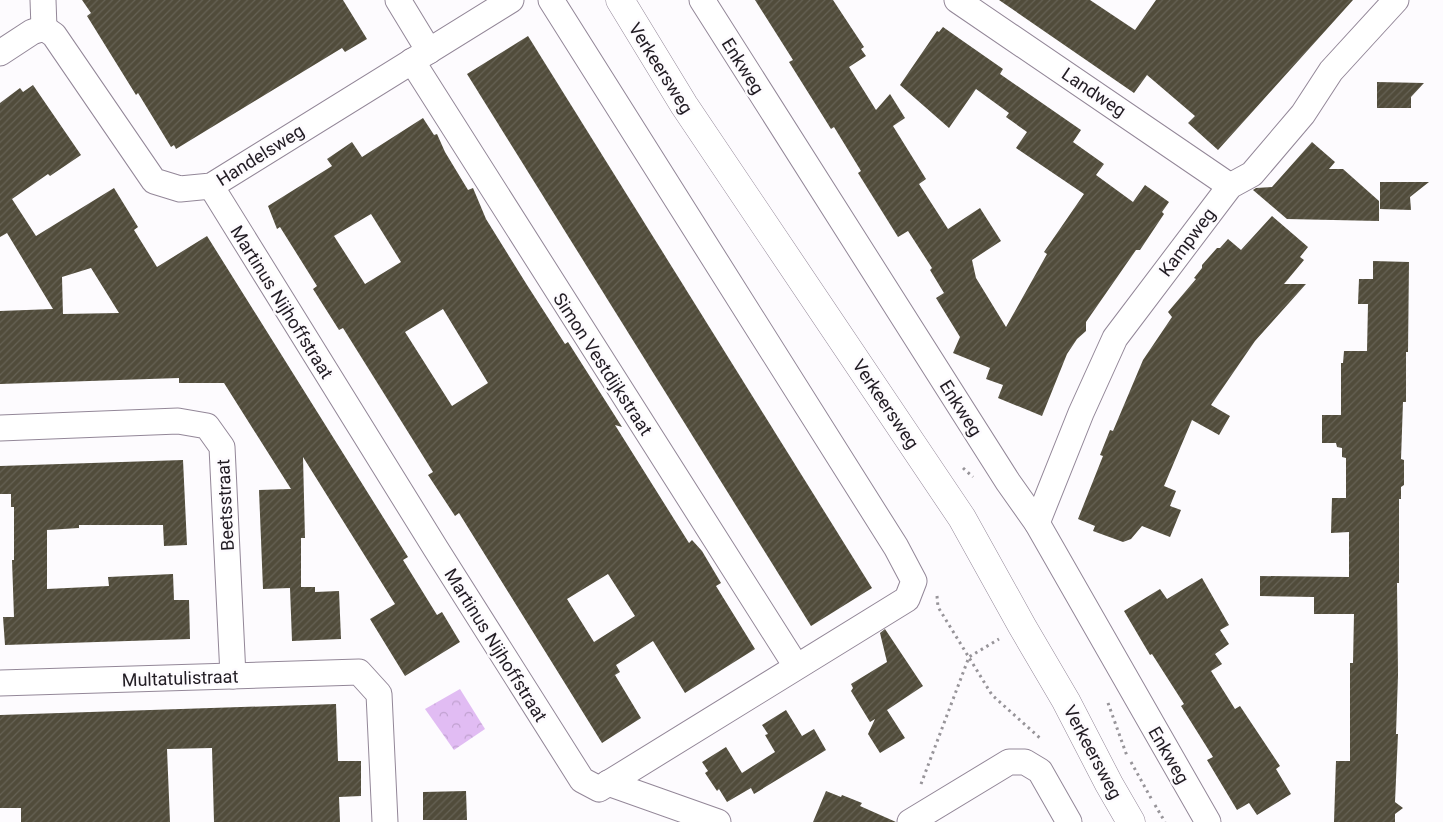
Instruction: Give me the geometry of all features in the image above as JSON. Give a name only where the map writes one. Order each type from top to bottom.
[{"type":"main road","name":"Verkeersweg","points":[[620,0],[684,106],[962,518],[1066,701],[1130,822]]},
{"type":"street","points":[[0,53],[32,32],[44,28],[44,0]]},
{"type":"street","name":"Simon Vestdijkstraat","points":[[398,0],[420,56],[796,666]]},
{"type":"street","name":"Handelsweg","points":[[44,28],[54,35],[154,181],[180,189],[211,186],[511,0]]},
{"type":"street","points":[[551,0],[896,547],[914,581],[907,599],[608,783]]},
{"type":"street","name":"Enkweg","points":[[702,0],[1008,482],[1037,523],[1208,822]]},
{"type":"street","name":"Landweg","points":[[957,0],[1230,186]]},
{"type":"street","name":"Kampweg","points":[[1037,523],[1081,413],[1115,338],[1230,186],[1252,174],[1303,114],[1331,71],[1396,0]]},
{"type":"street","name":"Martinus Nijhoffstraat","points":[[211,186],[441,558],[582,780],[599,789],[608,783]]},
{"type":"street","name":"Beetsstraat","points":[[0,428],[178,421],[207,426],[222,447],[233,676]]},
{"type":"street","name":"Multatulistraat","points":[[0,683],[359,672],[380,694],[385,822]]},
{"type":"street","points":[[910,822],[1009,762],[1024,762],[1040,771],[1069,822]]},
{"type":"street","points":[[608,783],[718,822]]},
{"type":"path","points":[[920,785],[969,657],[1022,626]]},
{"type":"green space","points":[[460,689],[485,729],[454,750],[425,709]]},
{"type":"building","points":[[82,0],[343,0],[367,39],[345,52],[342,48],[176,149],[174,145],[171,147],[138,93],[136,95],[87,16],[91,13]]},
{"type":"building","points":[[755,0],[833,0],[864,47],[861,49],[866,56],[849,67],[876,110],[890,94],[905,118],[893,126],[926,179],[919,184],[948,229],[980,208],[1001,241],[972,260],[976,278],[1006,327],[1047,254],[1044,252],[1084,194],[1016,148],[1027,132],[1006,117],[1009,113],[976,89],[949,128],[900,85],[937,31],[939,32],[943,27],[1003,69],[1000,74],[1081,130],[1073,142],[1104,164],[1096,175],[1133,202],[1145,185],[1169,202],[1162,212],[1164,214],[1140,250],[1136,250],[1086,322],[1086,331],[1077,339],[1067,354],[1042,416],[998,398],[1003,385],[986,379],[990,368],[953,353],[960,337],[936,298],[944,293],[930,270],[932,268],[908,231],[898,237],[858,173],[861,171],[834,127],[831,129],[789,62],[793,60]]},
{"type":"building","points":[[999,0],[1090,0],[1135,30],[1156,0],[1353,0],[1218,150],[1188,123],[1195,116],[1147,75],[1134,93]]},
{"type":"building","points":[[528,36],[872,588],[811,626],[467,74]]},
{"type":"building","points":[[1377,82],[1424,83],[1411,97],[1411,108],[1377,108]]},
{"type":"building","points":[[33,85],[81,155],[50,176],[48,174],[12,199],[36,236],[114,188],[138,227],[134,230],[157,267],[207,236],[408,557],[403,560],[437,615],[442,612],[460,642],[405,676],[370,619],[395,604],[303,457],[305,538],[301,538],[301,587],[315,587],[315,592],[339,591],[341,639],[292,641],[290,588],[263,589],[259,490],[291,489],[224,383],[179,383],[179,378],[0,384],[0,311],[53,309],[7,233],[0,237],[0,103],[20,88],[23,92]],"holes":[[[91,268],[119,313],[63,314],[62,277]]]},
{"type":"building","points":[[423,118],[434,135],[437,134],[445,152],[468,190],[473,188],[486,219],[527,285],[565,344],[568,342],[622,427],[615,425],[689,543],[692,540],[702,551],[721,583],[716,586],[755,649],[685,693],[653,641],[616,665],[620,672],[615,675],[641,718],[602,743],[459,513],[455,516],[428,475],[433,472],[343,328],[339,330],[313,289],[317,286],[280,227],[277,229],[268,206],[332,166],[327,159],[352,142],[362,157]],"holes":[[[371,214],[401,262],[365,284],[334,236]],[[443,309],[488,383],[452,406],[405,332]],[[608,574],[635,616],[594,642],[567,599]]]},
{"type":"building","points":[[1312,142],[1335,162],[1329,169],[1343,169],[1379,201],[1379,221],[1287,219],[1253,190],[1256,188],[1272,187]]},
{"type":"building","points":[[1380,182],[1429,182],[1410,197],[1411,210],[1380,209]]},
{"type":"building","points":[[1272,216],[1308,247],[1300,257],[1304,260],[1284,284],[1306,284],[1255,341],[1211,405],[1230,416],[1219,435],[1192,420],[1164,486],[1176,491],[1170,506],[1181,510],[1170,537],[1142,526],[1131,539],[1123,542],[1093,531],[1095,526],[1078,519],[1103,456],[1100,455],[1110,430],[1113,431],[1143,360],[1172,317],[1168,312],[1196,279],[1194,278],[1202,268],[1202,265],[1217,248],[1220,248],[1228,239],[1241,250]]},
{"type":"building","points":[[1373,261],[1409,262],[1406,402],[1403,402],[1401,459],[1404,460],[1404,485],[1401,487],[1401,499],[1399,499],[1399,583],[1397,583],[1398,675],[1396,734],[1398,734],[1395,802],[1403,808],[1395,814],[1395,822],[1334,822],[1336,761],[1350,761],[1350,663],[1353,663],[1354,614],[1314,614],[1314,597],[1260,596],[1260,576],[1349,577],[1349,532],[1331,533],[1332,498],[1346,498],[1346,458],[1342,457],[1342,448],[1337,447],[1336,443],[1322,443],[1322,415],[1341,415],[1341,363],[1343,363],[1344,351],[1367,351],[1368,304],[1358,304],[1359,279],[1373,279]]},
{"type":"building","points":[[183,460],[187,545],[164,546],[163,525],[79,525],[79,528],[47,530],[47,589],[109,586],[108,577],[173,574],[174,600],[189,600],[190,639],[5,645],[3,617],[14,617],[12,560],[14,560],[14,507],[11,507],[11,494],[0,494],[0,466]]},
{"type":"building","points":[[1202,578],[1229,625],[1220,630],[1229,644],[1215,654],[1222,664],[1211,671],[1235,709],[1240,706],[1280,766],[1276,769],[1291,794],[1257,815],[1249,803],[1237,810],[1207,760],[1213,757],[1181,706],[1184,704],[1152,654],[1150,655],[1124,611],[1160,589],[1167,599]]},
{"type":"building","points":[[885,629],[923,686],[887,710],[905,738],[880,753],[868,734],[875,719],[870,722],[851,691],[853,688],[851,684],[887,662],[880,633]]},
{"type":"building","points":[[336,704],[338,761],[361,761],[361,796],[339,797],[340,822],[214,822],[212,748],[167,749],[170,822],[21,822],[21,808],[0,808],[0,715]]},
{"type":"building","points":[[786,710],[802,736],[814,729],[826,750],[754,794],[751,788],[727,802],[705,773],[708,771],[702,762],[726,747],[742,773],[775,752],[765,735],[768,734],[762,725]]},
{"type":"building","points":[[466,791],[467,820],[423,820],[423,792]]},
{"type":"building","points":[[826,791],[862,803],[860,806],[896,822],[813,822]]}]
